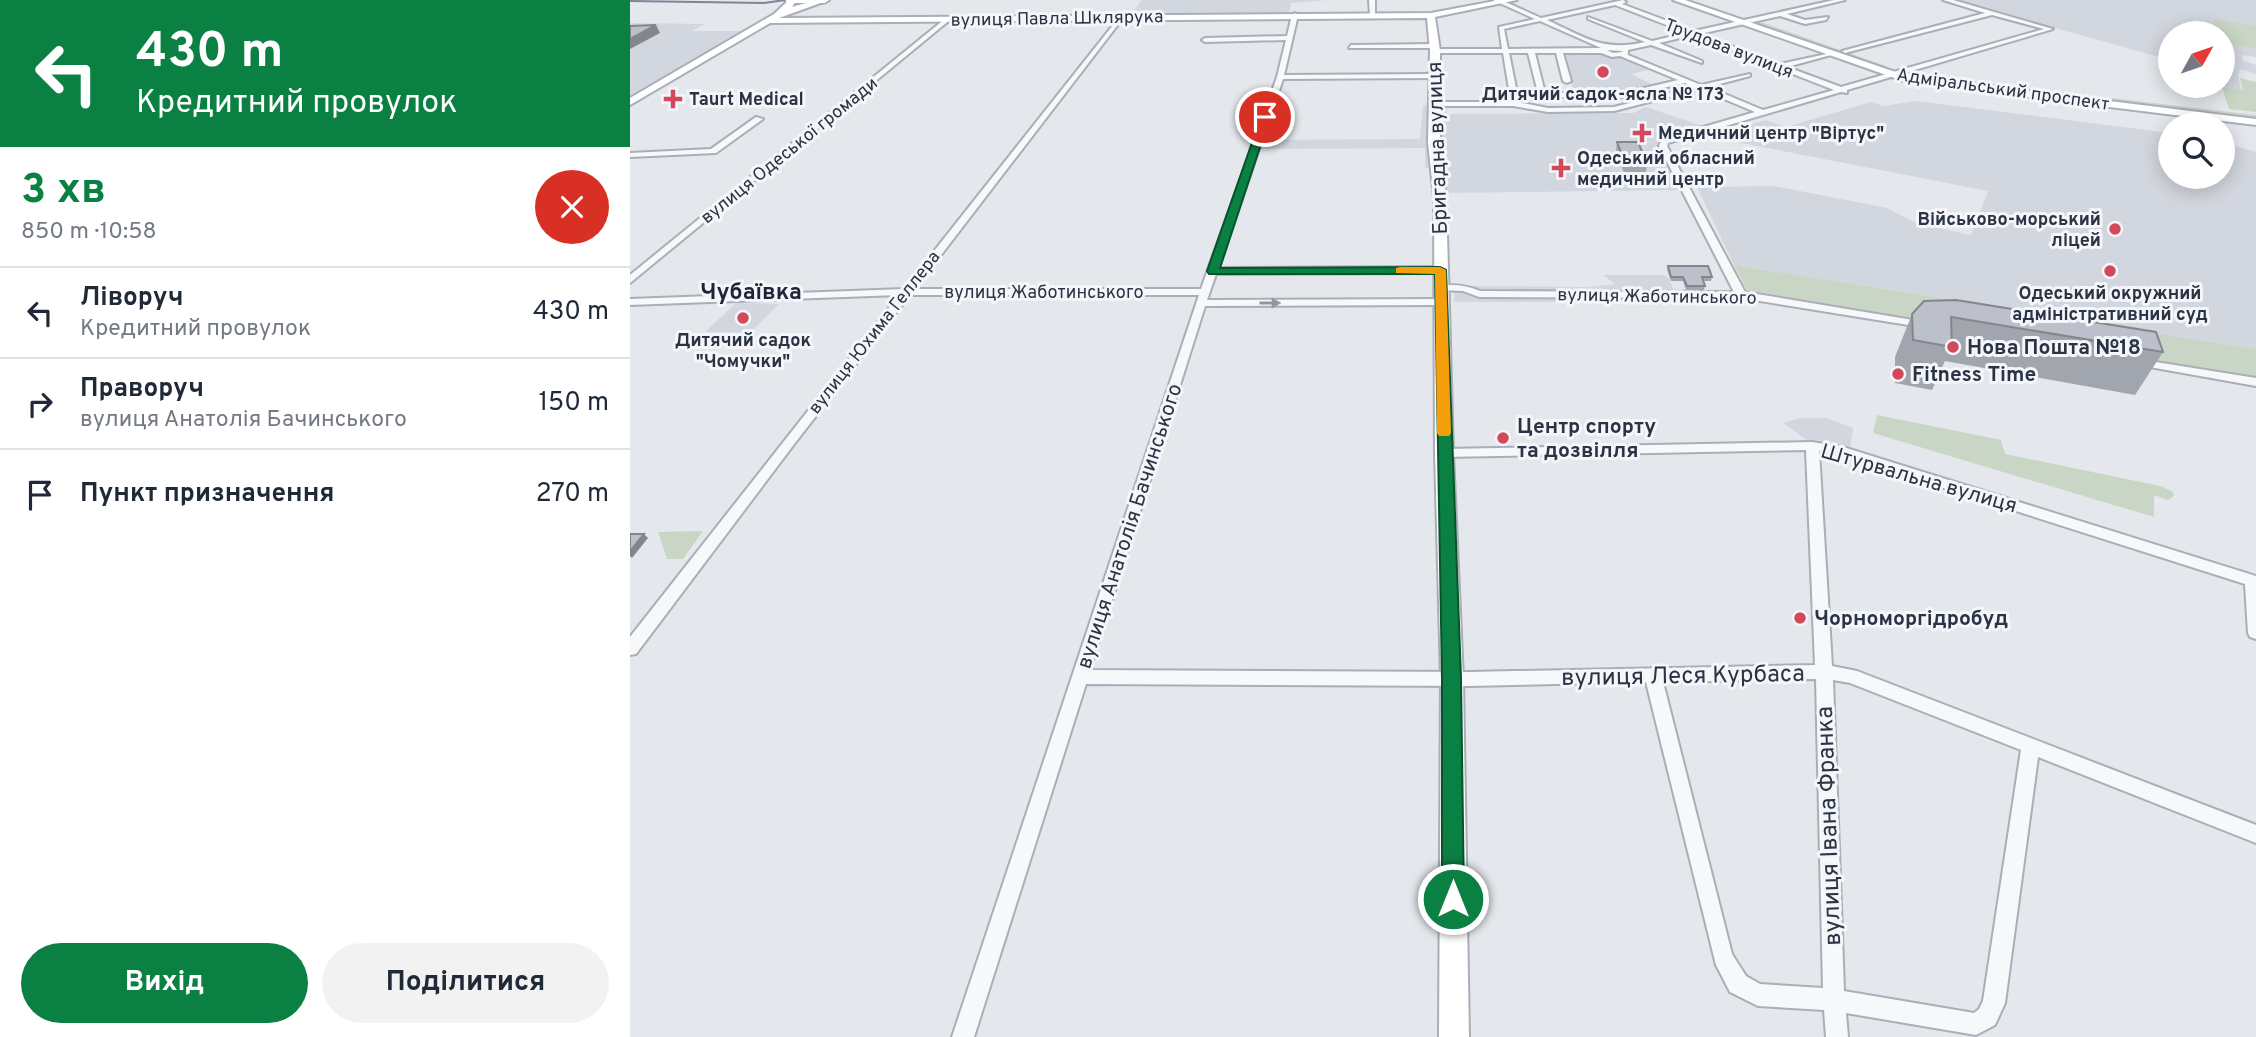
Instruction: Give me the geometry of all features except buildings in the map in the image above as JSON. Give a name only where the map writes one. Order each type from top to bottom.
[{"type":"main road","points":[[789,0],[805,0]]},
{"type":"main road","points":[[789,0],[825,0]]},
{"type":"street","points":[[781,13],[789,0]]},
{"type":"street","points":[[630,102],[781,13],[825,0]]},
{"type":"street","points":[[1372,0],[1373,15]]},
{"type":"street","name":"вулиця Павла Шклярука","points":[[768,21],[1431,15],[1513,0]]},
{"type":"street","points":[[1514,99],[1502,28],[1631,0]]},
{"type":"street","name":"Адміральський проспект","points":[[1677,0],[1893,76],[2256,122]]},
{"type":"street","name":"Адміральський проспект","points":[[1699,0],[1908,72],[2256,114]]},
{"type":"street","points":[[1623,52],[1651,42],[1842,0]]},
{"type":"street","points":[[1741,295],[1663,146],[1670,139],[1844,91],[2050,29],[1946,0]]},
{"type":"street","points":[[1498,1],[1604,50]]},
{"type":"street","name":"Трудова вулиця","points":[[1614,3],[1844,91]]},
{"type":"street","points":[[1845,51],[1992,13]]},
{"type":"street","points":[[1780,14],[1805,22],[1826,18]]},
{"type":"street","name":"вулиця Анатолія Бачинського","points":[[963,1037],[1204,297],[1280,77],[1295,15]]},
{"type":"street","name":"Бригадна вулиця","points":[[1431,15],[1434,48],[1434,144],[1440,199],[1451,678],[1454,1037]]},
{"type":"street","name":"вулиця Юхима Геллера","points":[[630,649],[1121,17]]},
{"type":"street","points":[[1590,18],[1700,61]]},
{"type":"street","name":"вулиця Одеської громади","points":[[630,280],[948,19]]},
{"type":"street","points":[[1205,40],[1290,38]]},
{"type":"street","points":[[1351,47],[1623,52],[1763,113]]},
{"type":"street","points":[[1531,51],[1542,95]]},
{"type":"street","points":[[1559,51],[1567,81]]},
{"type":"street","points":[[1778,67],[1829,54]]},
{"type":"street","points":[[1514,99],[1548,110],[1614,109],[1748,75]]},
{"type":"street","points":[[1280,77],[1433,76]]},
{"type":"street","points":[[1435,104],[1542,95],[1623,95],[1685,81]]},
{"type":"street","points":[[630,155],[701,154],[713,151],[759,119]]},
{"type":"street","points":[[1213,271],[1442,288]]},
{"type":"street","name":"вулиця Жаботинського","points":[[630,302],[905,292],[1204,297],[1442,288],[1479,294],[1741,295],[1942,327]]},
{"type":"street","points":[[2127,360],[2256,382]]},
{"type":"street","name":"Штурвальна вулиця","points":[[1444,453],[1812,446],[1838,450],[2254,581]]},
{"type":"street","name":"вулиця Івана Франка","points":[[1812,446],[1824,672],[1837,1037]]},
{"type":"street","points":[[2254,581],[2256,633]]},
{"type":"street","name":"вулиця Леся Курбаса","points":[[1079,677],[1451,678],[1824,672],[1851,676],[2256,834]]},
{"type":"street","points":[[1653,676],[1723,958],[1738,984],[1758,995],[1834,1000],[1976,1024],[1987,1017],[1994,1003],[2031,745]]},
{"type":"shaded area","points":[[1142,0],[1327,0],[1291,3],[1289,13],[1130,16]]},
{"type":"shaded area","points":[[1955,0],[2256,0],[2256,57],[2242,55],[2243,61],[2256,65],[2256,74],[2240,69],[2238,75],[2241,90],[2235,89],[2235,21],[2158,21],[2158,57]]},
{"type":"shaded area","points":[[630,23],[704,24],[692,31],[750,31],[630,101]]},
{"type":"shaded area","name":"Дитячий садок-ясла № 173","points":[[1561,52],[1609,52],[1648,70],[1631,74],[1657,87],[1625,95],[1575,95]]},
{"type":"shaded area","name":"Військово-морський ліцей","points":[[1916,101],[2158,131],[2158,189],[2235,189],[2235,146],[2256,152],[2256,349],[1734,265],[1697,187],[1774,186],[1887,208],[1916,223],[1971,235],[1988,191],[1721,139],[1727,132],[1766,120],[1786,127],[1871,102],[1883,106]]},
{"type":"shaded area","name":"Одеський обласний медичний центр","points":[[1423,105],[1446,106],[1447,114],[1633,113],[1646,107],[1705,127],[1660,140],[1685,190],[1443,193],[1432,168],[1425,168],[1425,148],[1261,149],[1274,140],[1420,139]]},
{"type":"shaded area","points":[[1603,275],[1663,275],[1669,278],[1674,292],[1688,293],[1691,302],[1454,302],[1455,289],[1466,286],[1588,287],[1615,284]]},
{"type":"shaded area","name":"Дитячий садок \"Чомучки\"","points":[[736,303],[779,304],[750,333],[705,332]]},
{"type":"shaded area","points":[[1800,418],[1826,418],[1853,428],[1850,448],[1826,441],[1810,442],[1783,423]]},
{"type":"green space","points":[[1758,21],[1886,66],[1875,69],[1747,24]]},
{"type":"green space","points":[[2235,23],[2256,26],[2256,48],[2235,45]]},
{"type":"green space","points":[[1915,75],[2230,112],[2189,112],[1911,79]]},
{"type":"green space","points":[[2240,78],[2256,82],[2256,112],[2229,109],[2226,98],[2235,98],[2235,89],[2243,90]]},
{"type":"green space","points":[[2235,113],[2256,115],[2256,120],[2235,118]]},
{"type":"green space","points":[[1734,265],[2256,349],[2256,379],[1747,290]]},
{"type":"green space","points":[[1877,415],[2001,440],[2005,454],[2160,486],[2172,491],[2174,496],[2168,500],[2154,495],[2154,517],[1873,433]]},
{"type":"green space","points":[[703,531],[683,559],[667,559],[658,532]]},
{"type":"tram line","points":[[630,1],[764,3],[785,0]]},
{"type":"slow traffic","points":[[1400,270],[1440,270],[1443,302],[1444,433]]},
{"type":"place","name":"Дитячий садок-ясла № 173","points":[[1603,72]]},
{"type":"place","name":"Taurt Medical","points":[[673,99]]},
{"type":"place","name":"Медичний центр \"Віртус\"","points":[[1642,133]]},
{"type":"place","name":"Одеський обласний медичний центр","points":[[1561,168]]},
{"type":"place","name":"Військово-морський ліцей","points":[[2115,229]]},
{"type":"place","name":"Одеський окружний адміністративний суд","points":[[2110,271]]},
{"type":"place","name":"Дитячий садок \"Чомучки\"","points":[[743,318]]},
{"type":"place","name":"Нова Пошта №18","points":[[1953,347]]},
{"type":"place","name":"Fitness Time","points":[[1898,374]]},
{"type":"place","name":"Центр спорту та дозвілля","points":[[1503,438]]},
{"type":"place","name":"Чорноморгідробуд","points":[[1800,618]]},
{"type":"district","name":"Чубаївка","points":[[751,291]]},
{"type":"route","points":[[1265,117],[1213,271],[1440,270],[1443,302],[1444,453],[1451,678],[1453,899]]}]
